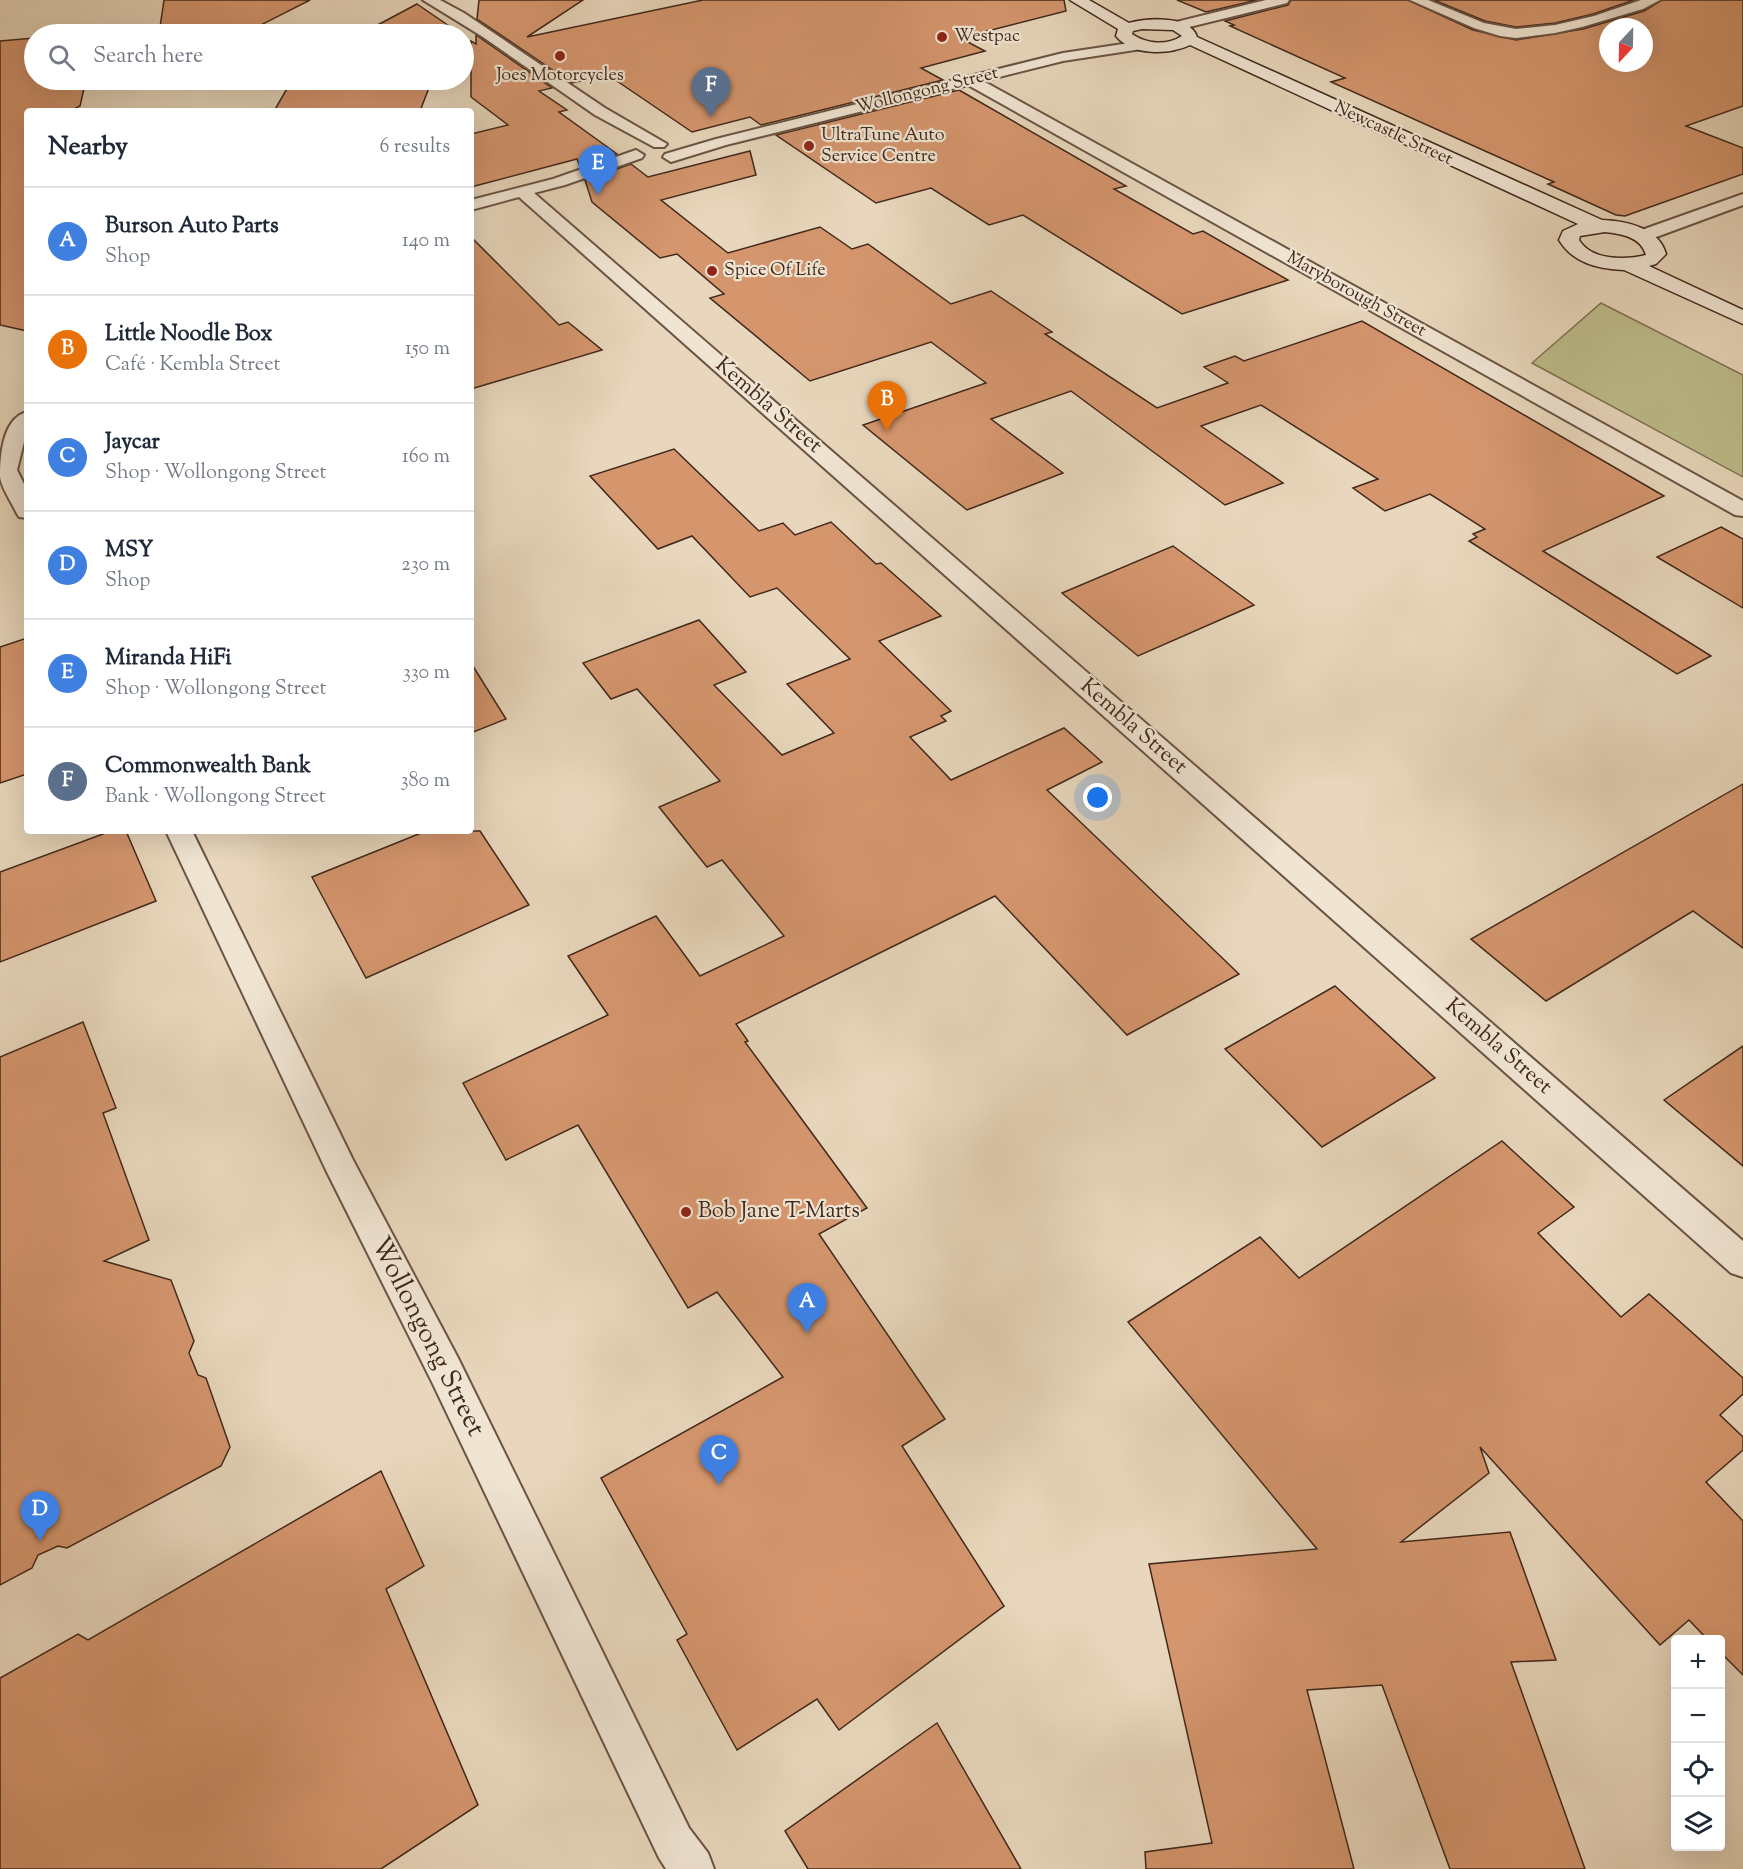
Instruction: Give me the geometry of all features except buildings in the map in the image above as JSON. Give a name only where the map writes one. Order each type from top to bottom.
[{"type":"main road","points":[[1078,0],[1143,45],[1171,46],[1189,39],[1190,35],[1186,30],[1177,26],[1151,23],[1107,0]]},
{"type":"main road","points":[[1126,32],[1151,23]]},
{"type":"main road","name":"Newcastle Street","points":[[1189,39],[1598,226]]},
{"type":"main road","name":"Newcastle Street","points":[[1171,46],[1440,174]]},
{"type":"main road","points":[[1548,225],[1570,235]]},
{"type":"main road","points":[[1570,235],[1580,229],[1598,226],[1622,229],[1642,236],[1655,247],[1656,254]]},
{"type":"main road","points":[[1570,235],[1571,245],[1583,255],[1604,262],[1628,264],[1646,261],[1656,254]]},
{"type":"main road","points":[[1656,254],[1675,264]]},
{"type":"main road","points":[[1628,264],[1743,318]]},
{"type":"street","points":[[430,0],[451,6],[629,130],[656,154]]},
{"type":"street","points":[[1177,26],[1282,0]]},
{"type":"street","points":[[1417,0],[1487,28],[1500,32],[1526,34],[1554,30],[1653,0]]},
{"type":"street","name":"Wollongong Street","points":[[1063,57],[1126,32]]},
{"type":"street","name":"Wollongong Street","points":[[474,204],[656,154],[721,142],[1063,57],[1143,45]]},
{"type":"street","name":"Maryborough Street","points":[[970,80],[1743,510]]},
{"type":"street","name":"Wollongong Street","points":[[559,182],[656,154]]},
{"type":"street","name":"Kembla Street","points":[[523,192],[1743,1262]]},
{"type":"street","points":[[1642,236],[1743,199]]},
{"type":"street","points":[[24,421],[15,431],[7,470],[24,506]]},
{"type":"street","name":"Wollongong Street","points":[[180,834],[342,1170],[445,1370],[682,1860]]},
{"type":"shaded area","points":[[1601,303],[1743,375],[1743,477],[1532,363]]},
{"type":"place","name":"Westpac","points":[[942,37]]},
{"type":"place","name":"Joes Motorcycles","points":[[560,56]]},
{"type":"place","name":"Commonwealth Bank","points":[[711,117]]},
{"type":"place","name":"UltraTune Auto Service Centre","points":[[809,146]]},
{"type":"place","name":"Miranda HiFi","points":[[598,195]]},
{"type":"place","name":"Spice Of Life","points":[[712,271]]},
{"type":"place","name":"Little Noodle Box","points":[[887,431]]},
{"type":"place","name":"Bob Jane T-Marts","points":[[686,1212]]},
{"type":"place","name":"Burson Auto Parts","points":[[807,1333]]},
{"type":"place","name":"Jaycar","points":[[719,1485]]},
{"type":"place","name":"MSY","points":[[40,1541]]}]
